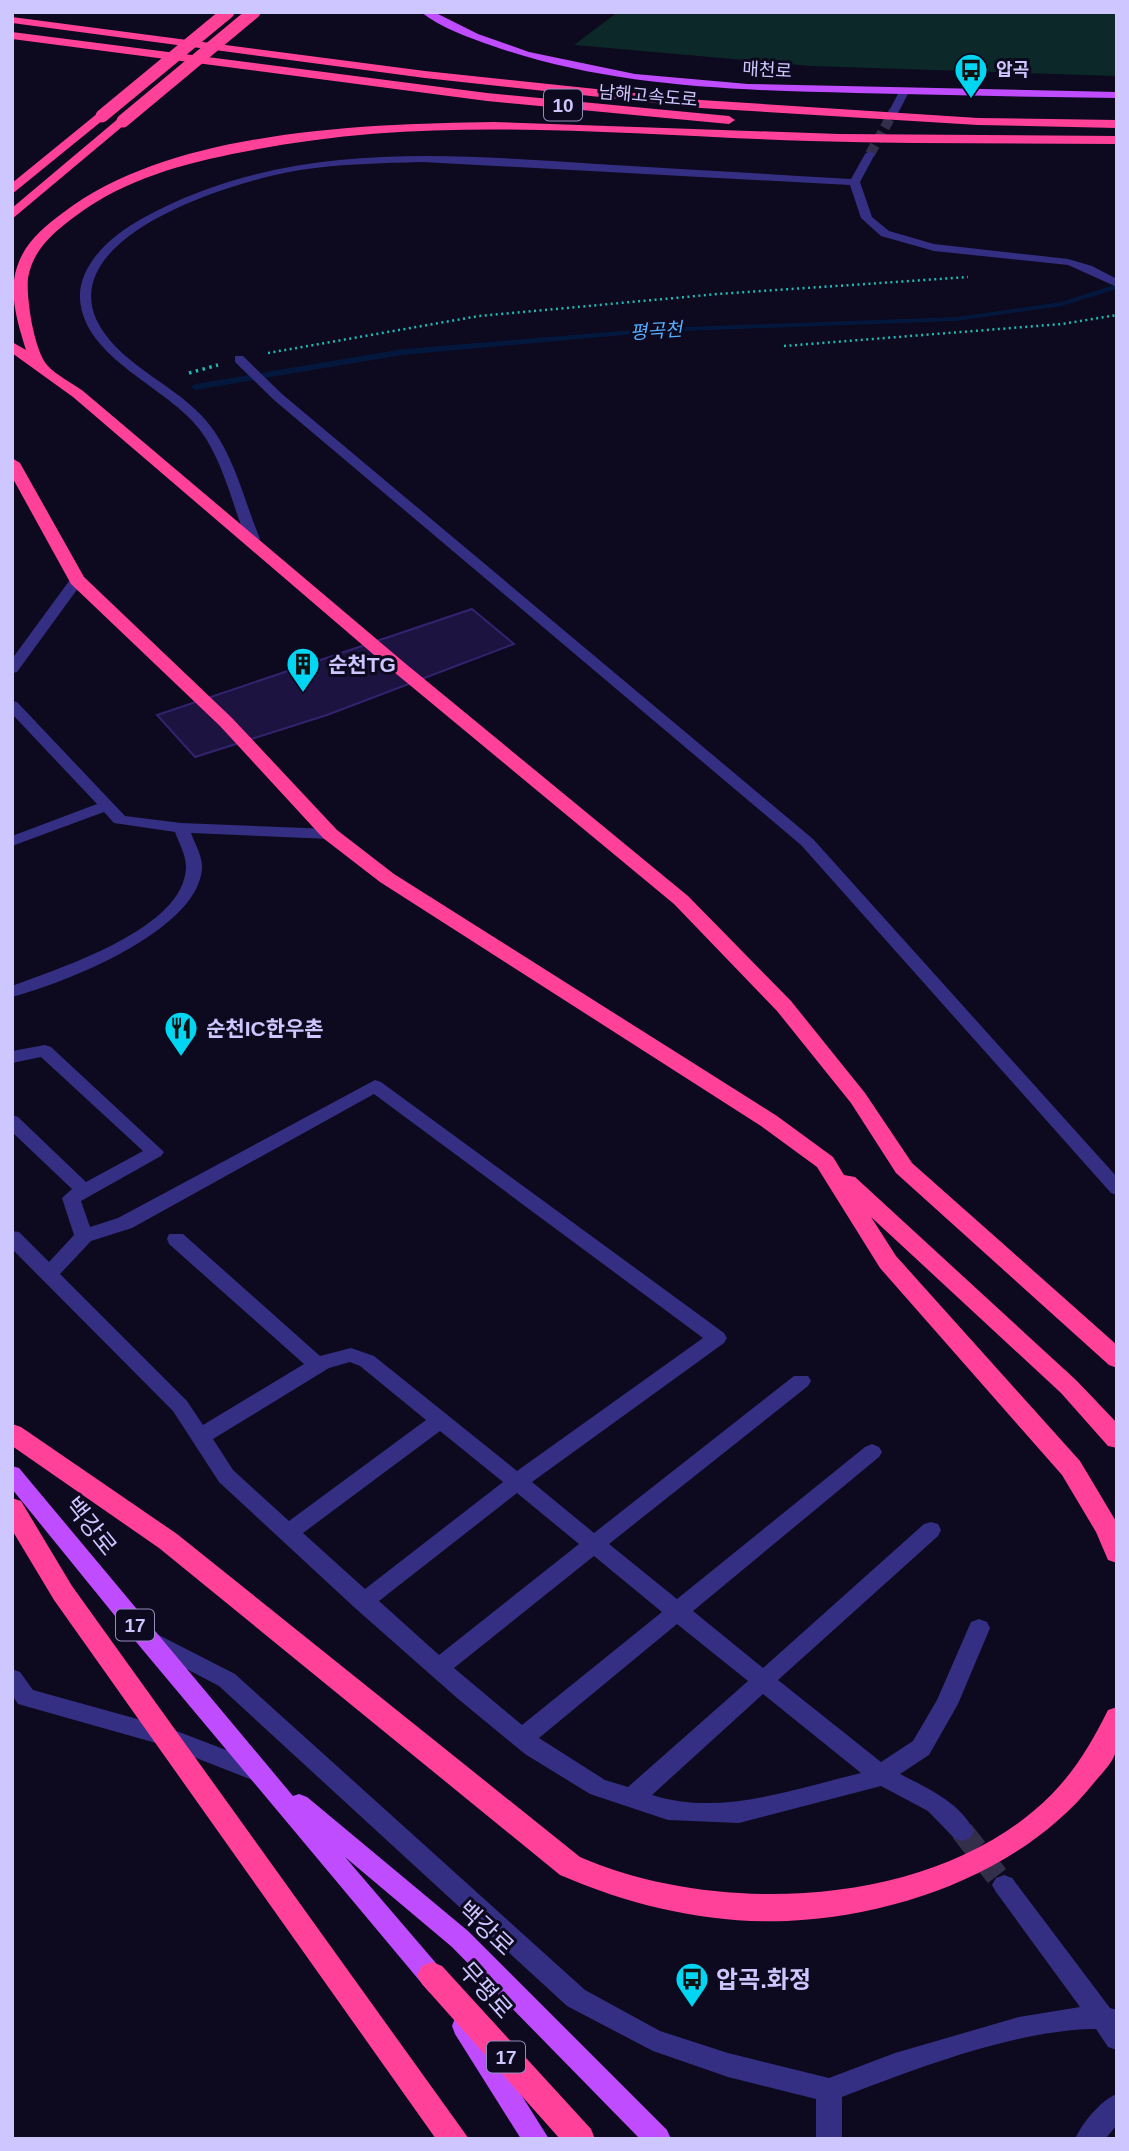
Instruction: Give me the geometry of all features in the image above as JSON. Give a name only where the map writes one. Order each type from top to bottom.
[{"type":"highway","points":[[12,190],[228,12]]},
{"type":"highway","points":[[12,215],[254,12]]},
{"type":"highway","name":"남해고속도로","points":[[12,18],[503,83],[674,102],[881,117],[1117,124]]},
{"type":"highway","name":"남해고속도로","points":[[12,35],[487,97],[667,116],[1010,140],[1117,141]]},
{"type":"highway","points":[[40,366],[25,324],[19,290],[28,256],[51,228],[87,202],[129,180],[179,162],[241,147],[356,131],[440,126],[840,138],[1010,140]]},
{"type":"highway","points":[[12,346],[78,394],[253,539],[400,668],[681,900],[784,1006],[858,1098],[904,1168],[1117,1359]]},
{"type":"highway","points":[[12,463],[77,580],[226,722],[330,834],[387,878],[769,1121],[825,1162],[1069,1387],[1117,1439]]},
{"type":"highway","points":[[825,1162],[888,1262],[1071,1468],[1108,1530],[1117,1553]]},
{"type":"highway","points":[[12,1433],[168,1541],[570,1866],[609,1883],[664,1898],[720,1906],[787,1908],[862,1900],[965,1868],[1016,1839],[1061,1802],[1105,1748],[1117,1718]]},
{"type":"highway","points":[[12,1508],[63,1592],[454,2139]]},
{"type":"highway","name":"무평로","points":[[432,1975],[580,2139]]},
{"type":"main road","name":"매천로","points":[[426,12],[491,43],[620,73],[699,83],[904,92],[1117,95]]},
{"type":"main road","name":"백강로","points":[[12,1474],[145,1637],[432,1975],[536,2139]]},
{"type":"main road","name":"백강로","points":[[261,1773],[460,1938],[658,2139]]},
{"type":"street","points":[[894,111],[904,92]]},
{"type":"street","points":[[870,154],[855,182],[863,214],[872,225],[886,233],[977,255],[1066,262],[1093,269],[1117,284]]},
{"type":"street","points":[[253,539],[210,435],[197,417],[114,349],[91,324],[87,313],[85,297],[99,262],[110,247],[144,220],[184,201],[248,178],[338,163],[402,159],[487,160],[855,182]]},
{"type":"street","points":[[239,359],[278,397],[807,842],[1117,1189]]},
{"type":"street","points":[[12,669],[77,580]]},
{"type":"street","points":[[12,705],[120,820],[181,828],[330,834]]},
{"type":"street","points":[[12,841],[106,806]]},
{"type":"street","points":[[12,992],[103,955],[145,932],[176,908],[190,888],[195,869],[181,828]]},
{"type":"street","points":[[12,1057],[45,1051],[155,1152],[71,1198],[84,1236]]},
{"type":"street","points":[[50,1274],[84,1236],[125,1223],[375,1086],[717,1338],[517,1482],[363,1602]]},
{"type":"street","points":[[12,1121],[84,1190]]},
{"type":"street","points":[[12,1237],[180,1406],[226,1476],[363,1602],[522,1739],[598,1787],[668,1810],[739,1814],[862,1783],[880,1775],[921,1748],[947,1704],[979,1628]]},
{"type":"street","points":[[176,1239],[318,1365]]},
{"type":"street","points":[[200,1437],[318,1365],[340,1356],[358,1357],[880,1775],[936,1804],[962,1831]]},
{"type":"street","points":[[438,1668],[801,1381]]},
{"type":"street","points":[[288,1533],[440,1420]]},
{"type":"street","points":[[522,1739],[872,1452]]},
{"type":"street","points":[[632,1798],[931,1531]]},
{"type":"street","points":[[145,1637],[227,1680],[576,1998],[653,2040],[728,2065],[828,2090],[895,2065],[1019,2028],[1067,2018],[1110,2019]]},
{"type":"street","points":[[12,1678],[26,1697],[166,1736],[261,1773]]},
{"type":"street","points":[[1004,1885],[1110,2019],[1117,2039]]},
{"type":"street","points":[[828,2090],[829,2139]]},
{"type":"street","points":[[1088,2139],[1117,2106]]},
{"type":"path","points":[[189,373],[239,359],[479,316],[718,294],[971,277]]},
{"type":"path","points":[[785,346],[1062,324],[1117,315]]},
{"type":"green space","points":[[618,12],[1117,12],[1117,76],[811,66],[574,45]]},
{"type":"building","name":"순천TG","points":[[472,609],[514,644],[327,715],[195,757],[157,715]]},
{"type":"waterway","name":"평곡천","points":[[195,387],[403,352],[657,330],[956,319],[1062,304],[1117,286]]},
{"type":"tunnel","points":[[870,154],[894,111]]},
{"type":"tunnel","points":[[962,1831],[1004,1885]]},
{"type":"place","name":"압곡","points":[[971,100]]},
{"type":"place","name":"순천TG","points":[[303,694]]},
{"type":"place","name":"순천IC한우촌","points":[[181,1058]]},
{"type":"place","name":"압곡.화정","points":[[692,2009]]}]
